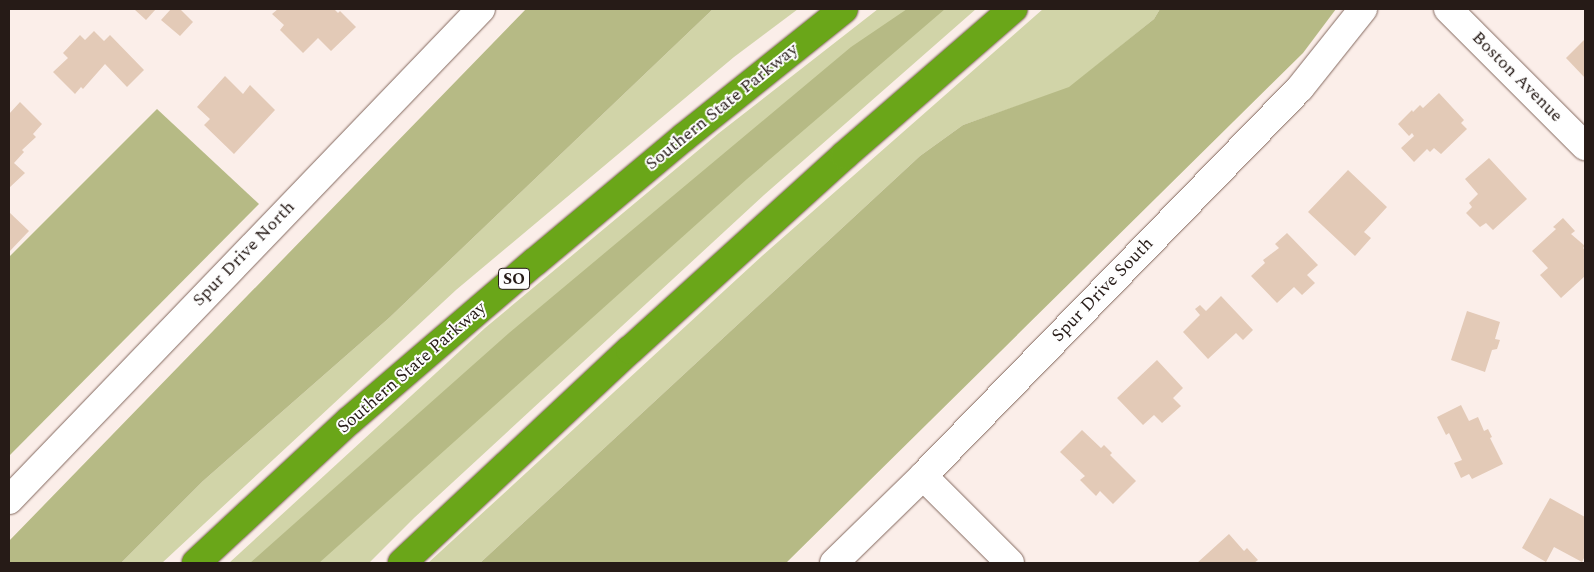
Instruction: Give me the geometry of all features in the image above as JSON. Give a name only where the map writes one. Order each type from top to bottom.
[{"type":"highway","name":"Southern State Parkway","points":[[196,563],[349,421],[536,260],[691,131],[844,9]]},
{"type":"highway","points":[[402,563],[637,344],[845,155],[1013,9]]},
{"type":"street","name":"Spur Drive North","points":[[9,500],[481,9]]},
{"type":"street","name":"Spur Drive South","points":[[834,563],[923,476],[1300,88],[1363,9]]},
{"type":"street","name":"Boston Avenue","points":[[1448,9],[1585,146]]},
{"type":"street","points":[[923,476],[1010,563]]},
{"type":"green space","points":[[526,9],[713,9],[389,318],[203,481],[121,563],[9,563],[9,541]]},
{"type":"green space","points":[[713,9],[798,9],[734,57],[456,290],[162,563],[121,563],[203,481],[389,318]]},
{"type":"green space","points":[[878,9],[976,9],[764,195],[414,518],[369,563],[229,563],[485,328],[719,133]]},
{"type":"green space","points":[[907,9],[945,9],[747,179],[319,563],[250,563],[509,333],[851,47]]},
{"type":"green space","points":[[1043,9],[1160,9],[1154,19],[1069,88],[963,125],[920,156],[480,563],[428,563],[762,256]]},
{"type":"green space","points":[[1160,9],[1336,9],[1303,53],[786,563],[480,563],[920,156],[963,125],[1069,87],[1154,19]]},
{"type":"green space","points":[[157,109],[259,204],[9,456],[9,257]]},
{"type":"building","points":[[134,9],[156,9],[146,20]]},
{"type":"building","points":[[171,9],[180,9],[193,22],[180,36],[161,20]]},
{"type":"building","points":[[278,9],[334,9],[338,13],[340,11],[356,27],[331,51],[318,38],[303,53],[280,30],[284,25],[272,14]]},
{"type":"building","points":[[94,31],[104,41],[110,35],[144,70],[127,87],[105,64],[83,89],[81,87],[75,94],[53,72],[68,58],[63,53],[80,35],[85,40]]},
{"type":"building","points":[[1585,39],[1585,78],[1566,58]]},
{"type":"building","points":[[225,76],[243,94],[250,85],[275,110],[234,154],[204,125],[210,119],[197,107]]},
{"type":"building","points":[[1439,93],[1464,120],[1461,123],[1467,129],[1441,154],[1434,148],[1430,152],[1427,149],[1414,162],[1401,148],[1414,136],[1412,133],[1409,136],[1398,124],[1412,110],[1413,112],[1420,105],[1423,108]]},
{"type":"building","points":[[20,102],[42,124],[33,134],[36,137],[22,150],[24,152],[14,163],[25,173],[9,188],[9,114]]},
{"type":"building","points":[[1489,158],[1527,199],[1493,230],[1486,223],[1480,227],[1466,213],[1472,207],[1469,203],[1478,194],[1465,179]]},
{"type":"building","points":[[1348,170],[1387,207],[1364,232],[1371,238],[1355,256],[1308,212]]},
{"type":"building","points":[[9,212],[29,231],[9,252]]},
{"type":"building","points":[[1563,218],[1575,231],[1571,234],[1585,246],[1583,248],[1585,250],[1585,276],[1561,298],[1540,275],[1548,268],[1532,251],[1556,229],[1553,227]]},
{"type":"building","points":[[1287,233],[1318,265],[1307,275],[1315,283],[1302,295],[1294,287],[1277,303],[1251,276],[1265,263],[1263,260],[1279,248],[1275,244]]},
{"type":"building","points":[[1221,296],[1253,330],[1243,340],[1236,333],[1208,359],[1183,332],[1200,315],[1195,309],[1200,305],[1206,311]]},
{"type":"building","points":[[1467,311],[1500,322],[1495,339],[1500,340],[1497,349],[1492,350],[1485,372],[1451,360]]},
{"type":"building","points":[[1157,360],[1183,388],[1173,398],[1181,406],[1162,423],[1154,415],[1143,425],[1117,398]]},
{"type":"building","points":[[1461,405],[1469,421],[1478,417],[1484,431],[1488,429],[1492,437],[1490,438],[1503,464],[1472,479],[1469,474],[1461,478],[1454,463],[1462,460],[1449,433],[1446,435],[1437,417]]},
{"type":"building","points":[[1082,430],[1101,448],[1104,445],[1112,453],[1110,455],[1136,481],[1113,504],[1100,491],[1096,496],[1080,480],[1085,476],[1060,452]]},
{"type":"building","points":[[1550,498],[1585,517],[1585,556],[1582,562],[1554,547],[1546,562],[1522,548]]},
{"type":"building","points":[[1229,534],[1244,551],[1247,548],[1258,560],[1254,563],[1197,563]]}]
